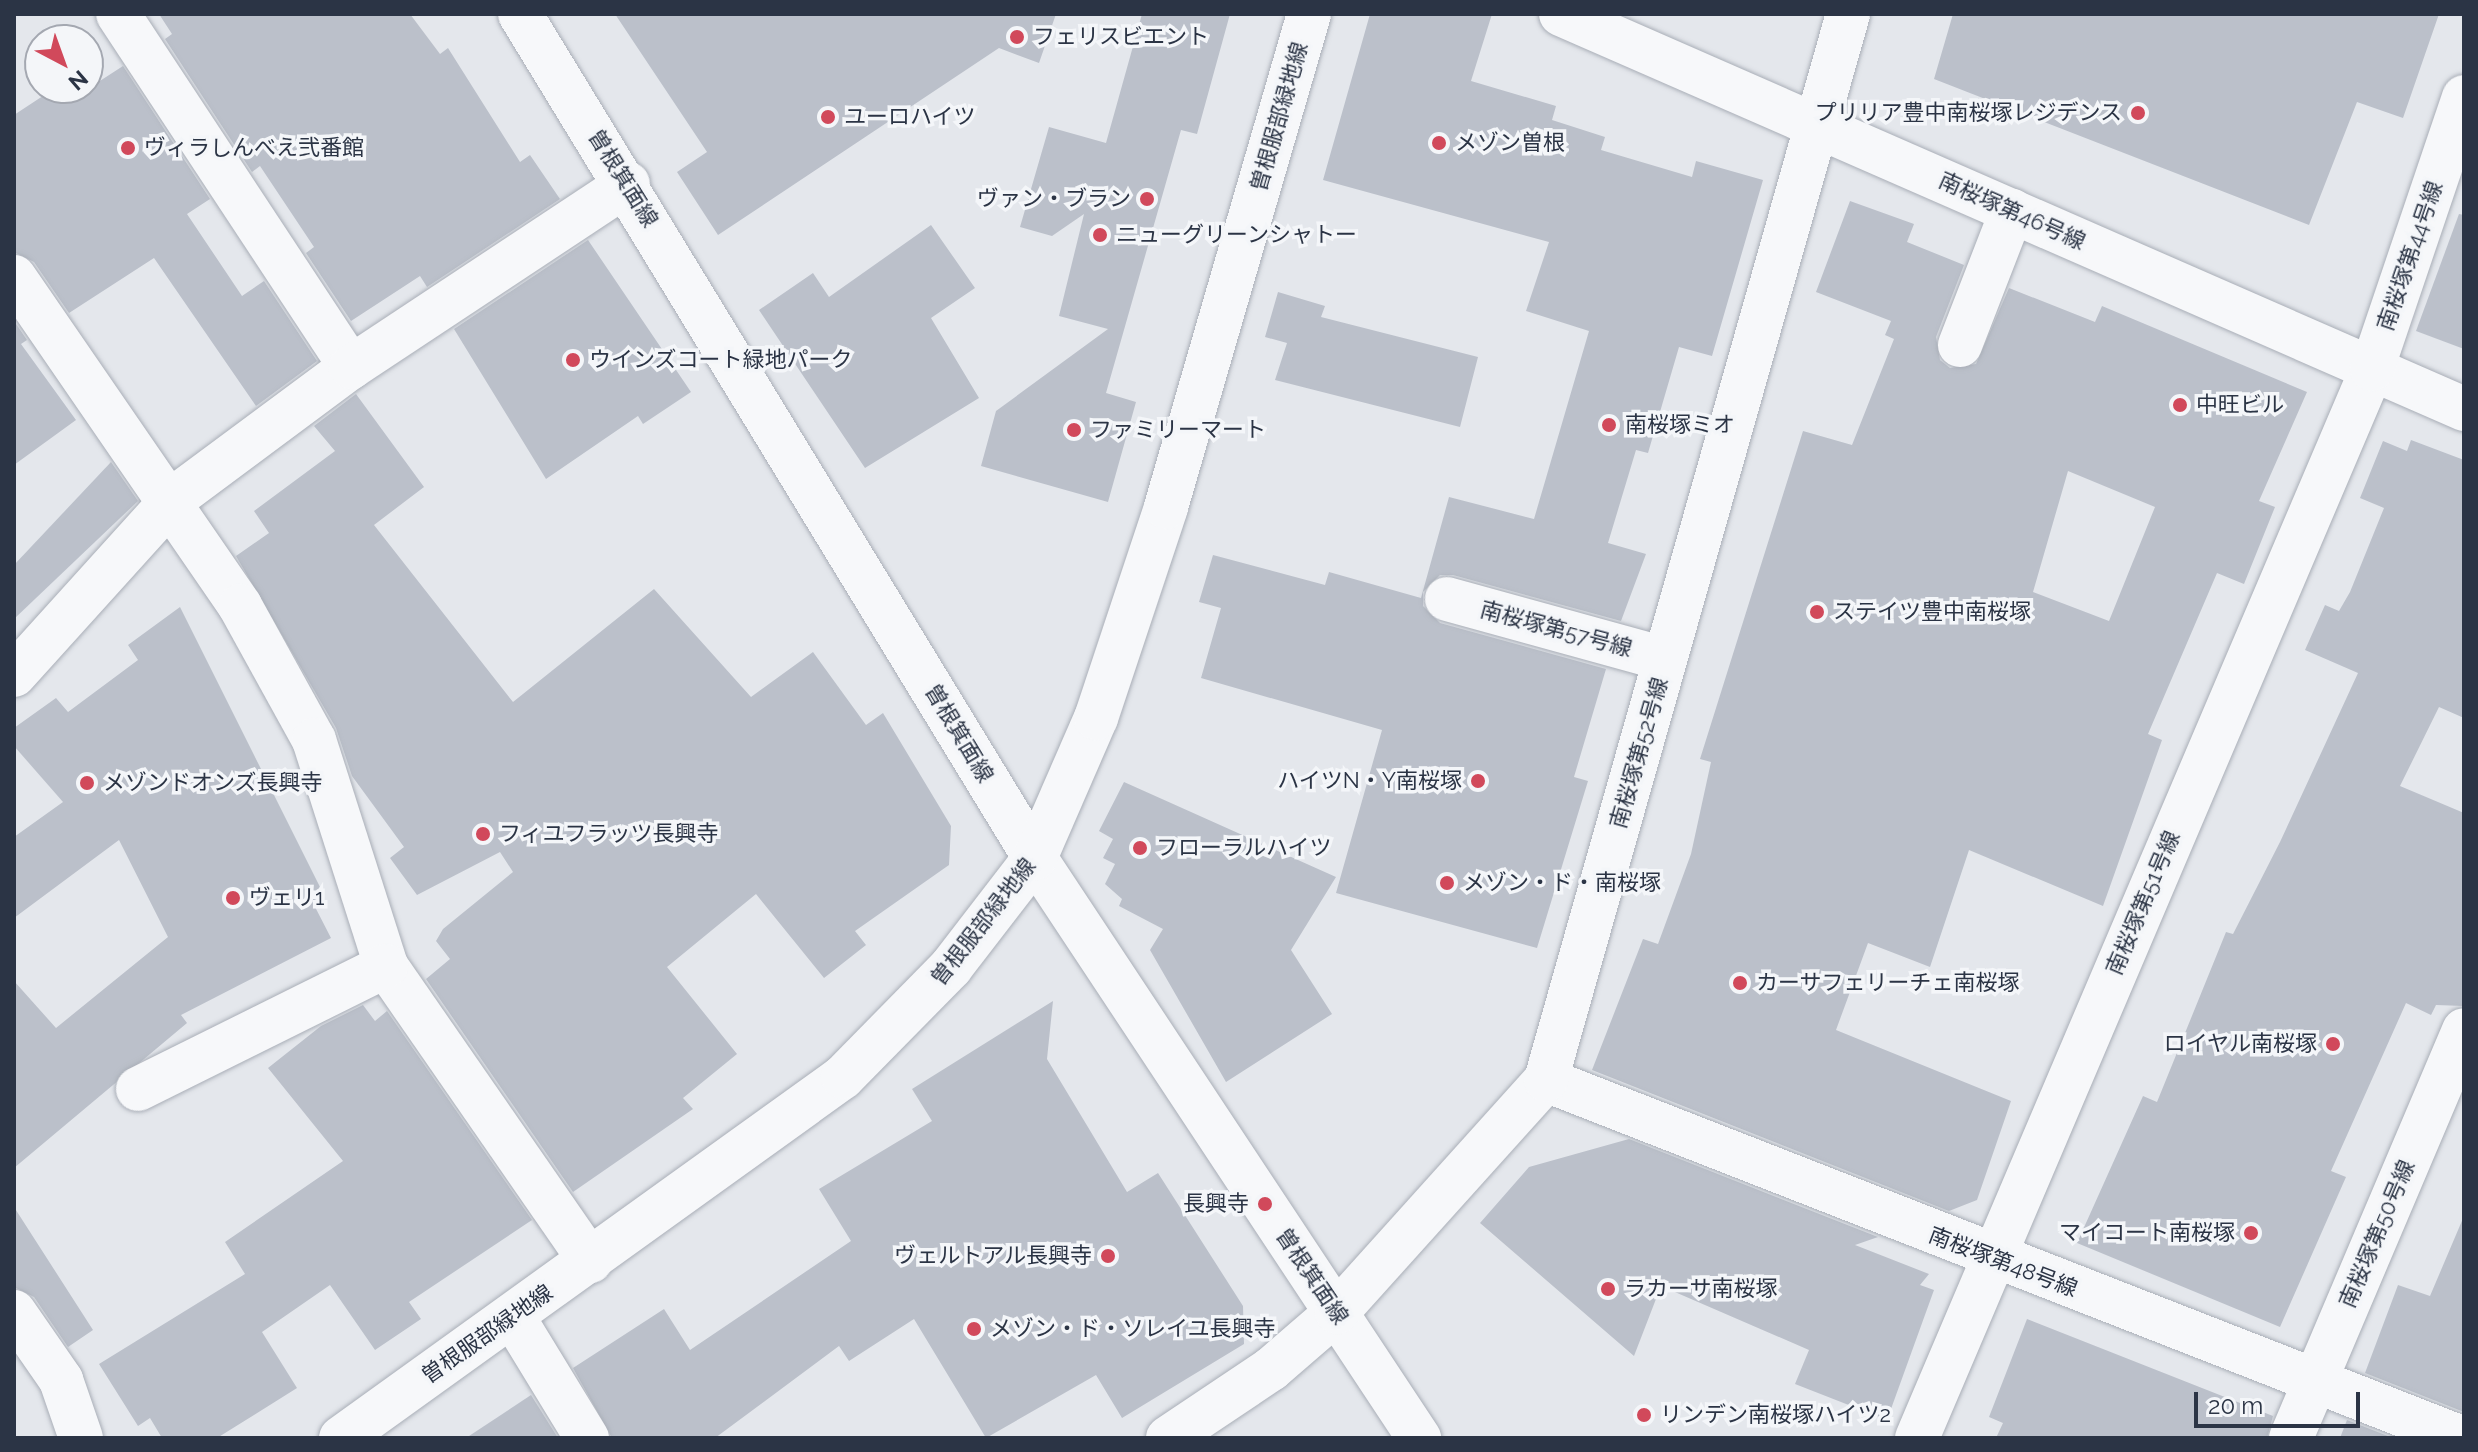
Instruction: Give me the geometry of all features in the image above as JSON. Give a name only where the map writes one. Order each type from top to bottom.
[{"type":"street","points":[[118,14],[351,367]]},
{"type":"street","name":"曽根箕面線","points":[[520,14],[628,184],[1035,858],[1419,1438]]},
{"type":"street","name":"曽根服部緑地線","points":[[341,1438],[843,1077],[951,967],[1035,858],[1096,718],[1166,507],[1309,14]]},
{"type":"street","name":"南桜塚第46号線","points":[[1561,14],[2464,409]]},
{"type":"street","name":"南桜塚第52号線","points":[[1168,1438],[1271,1369],[1337,1312],[1546,1080],[1848,14]]},
{"type":"street","name":"南桜塚第44号線","points":[[2372,369],[2464,97]]},
{"type":"street","points":[[14,675],[173,499],[351,367],[628,184]]},
{"type":"street","points":[[1960,345],[2012,211]]},
{"type":"street","points":[[14,277],[81,380],[173,499],[314,740],[386,966],[590,1261]]},
{"type":"street","name":"南桜塚第51号線","points":[[1917,1438],[1990,1258],[2372,369]]},
{"type":"street","name":"南桜塚第57号線","points":[[1447,599],[1665,659]]},
{"type":"street","points":[[138,1089],[386,966]]},
{"type":"street","name":"南桜塚第50号線","points":[[2291,1438],[2464,1030]]},
{"type":"street","name":"南桜塚第48号線","points":[[1546,1080],[1990,1258],[2316,1378],[2462,1438]]},
{"type":"street","points":[[14,1312],[61,1380],[81,1438]]},
{"type":"street","points":[[513,1317],[587,1438]]},
{"type":"building","points":[[159,14],[410,14],[440,54],[448,48],[520,162],[530,155],[560,199],[427,287],[420,276],[351,321],[306,253],[314,247],[260,166],[252,172],[165,39],[172,34]]},
{"type":"building","points":[[615,14],[1056,14],[1039,63],[999,48],[718,235],[677,172],[707,152]]},
{"type":"building","points":[[1142,14],[1230,14],[1197,134],[1181,130],[1106,393],[1136,402],[1108,502],[981,466],[996,411],[1108,329],[1059,316],[1084,214],[1052,236],[1020,227],[1049,127],[1106,143]]},
{"type":"building","points":[[1370,14],[1492,14],[1471,81],[1556,106],[1552,120],[1605,137],[1601,150],[1692,177],[1696,161],[1763,180],[1712,356],[1679,347],[1648,453],[1636,450],[1608,543],[1646,554],[1621,621],[1453,575],[1440,575],[1423,592],[1423,606],[1440,623],[1606,669],[1574,777],[1588,781],[1537,948],[1336,893],[1382,730],[1201,678],[1221,608],[1199,602],[1213,555],[1325,585],[1329,572],[1421,598],[1449,497],[1534,519],[1589,331],[1526,311],[1549,242],[1323,180]]},
{"type":"building","points":[[1953,14],[2439,14],[2403,118],[2357,102],[2309,225],[1934,79]]},
{"type":"building","points":[[123,66],[210,199],[187,214],[242,296],[264,281],[317,361],[256,406],[154,258],[69,313],[34,262],[14,252],[14,115],[31,104],[104,104],[104,78]]},
{"type":"building","points":[[1850,201],[1914,224],[1907,242],[1964,265],[1936,337],[1940,360],[1950,368],[1976,364],[2009,288],[2095,322],[2102,306],[2307,392],[2259,501],[2275,507],[2244,584],[2217,573],[2148,734],[2162,740],[2103,906],[1969,850],[1930,967],[1868,943],[1836,1030],[2011,1101],[1977,1200],[1949,1211],[1592,1070],[1643,939],[1658,944],[1691,854],[1711,762],[1700,759],[1803,431],[1852,445],[1894,339],[1885,335],[1891,321],[1816,292]],"holes":[[[2068,471],[2155,507],[2109,621],[2033,592]]]},
{"type":"building","points":[[2459,214],[2464,215],[2464,349],[2416,331]]},
{"type":"building","points":[[931,225],[975,288],[931,318],[979,398],[865,468],[759,310],[813,273],[829,297]]},
{"type":"building","name":"ウインズコート緑地パーク","points":[[588,240],[691,392],[643,424],[638,416],[546,479],[454,329]]},
{"type":"building","points":[[1278,292],[1325,306],[1321,317],[1478,357],[1460,427],[1275,380],[1287,343],[1265,337]]},
{"type":"building","points":[[14,321],[27,340],[21,344],[76,420],[14,465]]},
{"type":"building","points":[[356,394],[424,487],[374,525],[513,702],[654,589],[751,697],[813,652],[866,725],[883,713],[951,826],[949,865],[855,931],[866,945],[824,978],[756,894],[667,967],[737,1054],[683,1098],[693,1109],[573,1192],[426,979],[450,959],[436,941],[443,929],[513,872],[500,852],[417,895],[390,858],[404,847],[352,776],[336,728],[236,556],[269,533],[254,511],[335,451],[314,426]]},
{"type":"building","points":[[2411,440],[2464,460],[2464,718],[2439,707],[2400,786],[2464,813],[2464,1006],[2436,1005],[2431,1015],[2406,1003],[2331,1171],[2346,1177],[2280,1327],[2077,1243],[2143,1096],[2157,1102],[2226,932],[2233,934],[2280,842],[2358,673],[2305,650],[2325,605],[2339,611],[2350,592],[2384,508],[2360,498],[2383,441],[2407,451]]},
{"type":"building","points":[[111,462],[138,501],[14,619],[14,565]]},
{"type":"building","points":[[180,607],[324,895],[312,901],[331,938],[181,1015],[187,1023],[14,1168],[14,981],[56,1028],[168,937],[119,840],[14,918],[14,837],[63,802],[14,746],[14,728],[56,698],[68,712],[138,660],[128,645]]},
{"type":"building","points":[[1124,782],[1336,877],[1291,950],[1332,1014],[1226,1082],[1150,950],[1163,929],[1119,906],[1122,899],[1105,884],[1115,864],[1103,858],[1113,839],[1099,831]]},
{"type":"building","points":[[1053,1001],[1047,1059],[1127,1192],[1158,1173],[1243,1306],[1244,1344],[1122,1418],[1096,1375],[986,1438],[914,1319],[849,1361],[839,1346],[715,1438],[612,1438],[573,1368],[664,1309],[690,1350],[851,1241],[819,1189],[932,1121],[912,1089]]},
{"type":"building","points":[[363,1005],[375,1021],[387,1011],[532,1220],[409,1302],[421,1319],[375,1350],[330,1285],[262,1332],[297,1388],[217,1438],[162,1438],[150,1418],[138,1426],[99,1364],[245,1274],[225,1242],[343,1161],[268,1068],[321,1026]]},
{"type":"building","points":[[1629,1139],[1878,1237],[1855,1245],[1929,1274],[1920,1285],[1934,1290],[1887,1420],[1795,1384],[1809,1350],[1661,1286],[1634,1356],[1480,1223],[1529,1167]]},
{"type":"building","points":[[14,1207],[93,1330],[68,1347],[34,1297],[14,1287]]},
{"type":"building","points":[[2464,1216],[2464,1412],[2365,1373],[2398,1285],[2430,1296]]},
{"type":"building","points":[[2027,1319],[2273,1416],[2267,1438],[1996,1438],[2003,1423],[1989,1417]]},
{"type":"building","points":[[531,1395],[558,1438],[466,1438]]},
{"type":"building","points":[[2347,1420],[2393,1438],[2340,1438]]},
{"type":"place","name":"フェリスビエント","points":[[1017,37]]},
{"type":"place","name":"プリリア豊中南桜塚レジデンス","points":[[2138,113]]},
{"type":"place","name":"ユーロハイツ","points":[[828,117]]},
{"type":"place","name":"メゾン曽根","points":[[1439,143]]},
{"type":"place","name":"ヴィラしんべえ弐番館","points":[[128,148]]},
{"type":"place","name":"ヴァン・ブラン","points":[[1147,199]]},
{"type":"place","name":"ニューグリーンシャトー","points":[[1100,235]]},
{"type":"place","name":"ウインズコート緑地パーク","points":[[573,360]]},
{"type":"place","name":"中旺ビル","points":[[2180,405]]},
{"type":"place","name":"南桜塚ミオ","points":[[1609,425]]},
{"type":"place","name":"ファミリーマート","points":[[1074,430]]},
{"type":"place","name":"ステイツ豊中南桜塚","points":[[1817,612]]},
{"type":"place","name":"ハイツN・Y南桜塚","points":[[1478,781]]},
{"type":"place","name":"メゾンドオンズ長興寺","points":[[87,783]]},
{"type":"place","name":"フィユフラッツ長興寺","points":[[483,834]]},
{"type":"place","name":"フローラルハイツ","points":[[1140,848]]},
{"type":"place","name":"メゾン・ド・南桜塚","points":[[1447,883]]},
{"type":"place","name":"ヴェリ1","points":[[233,898]]},
{"type":"place","name":"カーサフェリーチェ南桜塚","points":[[1740,983]]},
{"type":"place","name":"ロイヤル南桜塚","points":[[2333,1044]]},
{"type":"place","name":"長興寺","points":[[1265,1204]]},
{"type":"place","name":"マイコート南桜塚","points":[[2251,1233]]},
{"type":"place","name":"ヴェルトアル長興寺","points":[[1108,1256]]},
{"type":"place","name":"ラカーサ南桜塚","points":[[1608,1289]]},
{"type":"place","name":"メゾン・ド・ソレイユ長興寺","points":[[974,1329]]},
{"type":"place","name":"リンデン南桜塚ハイツ2","points":[[1644,1415]]}]
